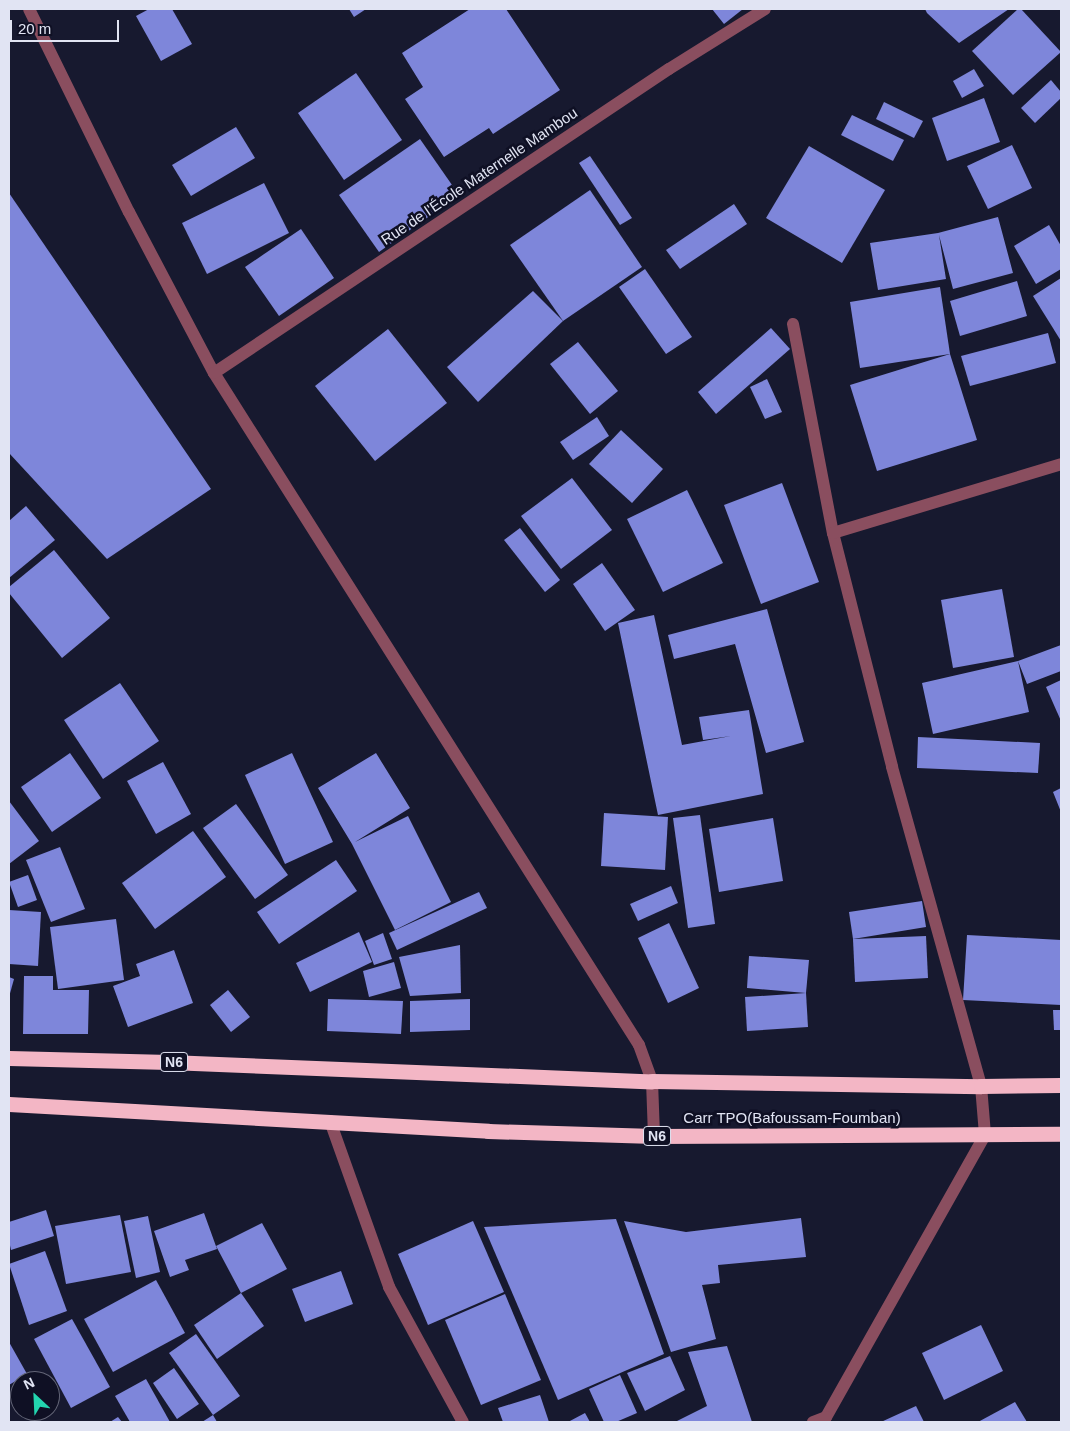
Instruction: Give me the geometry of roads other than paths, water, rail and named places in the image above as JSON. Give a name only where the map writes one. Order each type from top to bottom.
[{"type":"highway","name":"N6","points":[[9,1058],[160,1061],[652,1082],[981,1086],[1061,1084]]},
{"type":"highway","name":"N6","points":[[9,1104],[330,1122]]},
{"type":"highway","name":"Carr TPO(Bafoussam-Foumban)","points":[[330,1122],[488,1131],[654,1136],[985,1135]]},
{"type":"highway","name":"N6","points":[[985,1135],[1061,1134]]},
{"type":"street","points":[[29,9],[129,212],[214,373],[639,1045],[652,1082],[654,1136]]},
{"type":"street","name":"Rue de l'École Maternelle Mambou","points":[[214,373],[669,69],[764,9]]},
{"type":"street","points":[[793,324],[833,533],[892,767],[981,1086],[985,1135],[826,1417],[813,1422]]},
{"type":"street","points":[[833,533],[1061,464]]},
{"type":"street","points":[[330,1122],[389,1287],[463,1422]]}]
